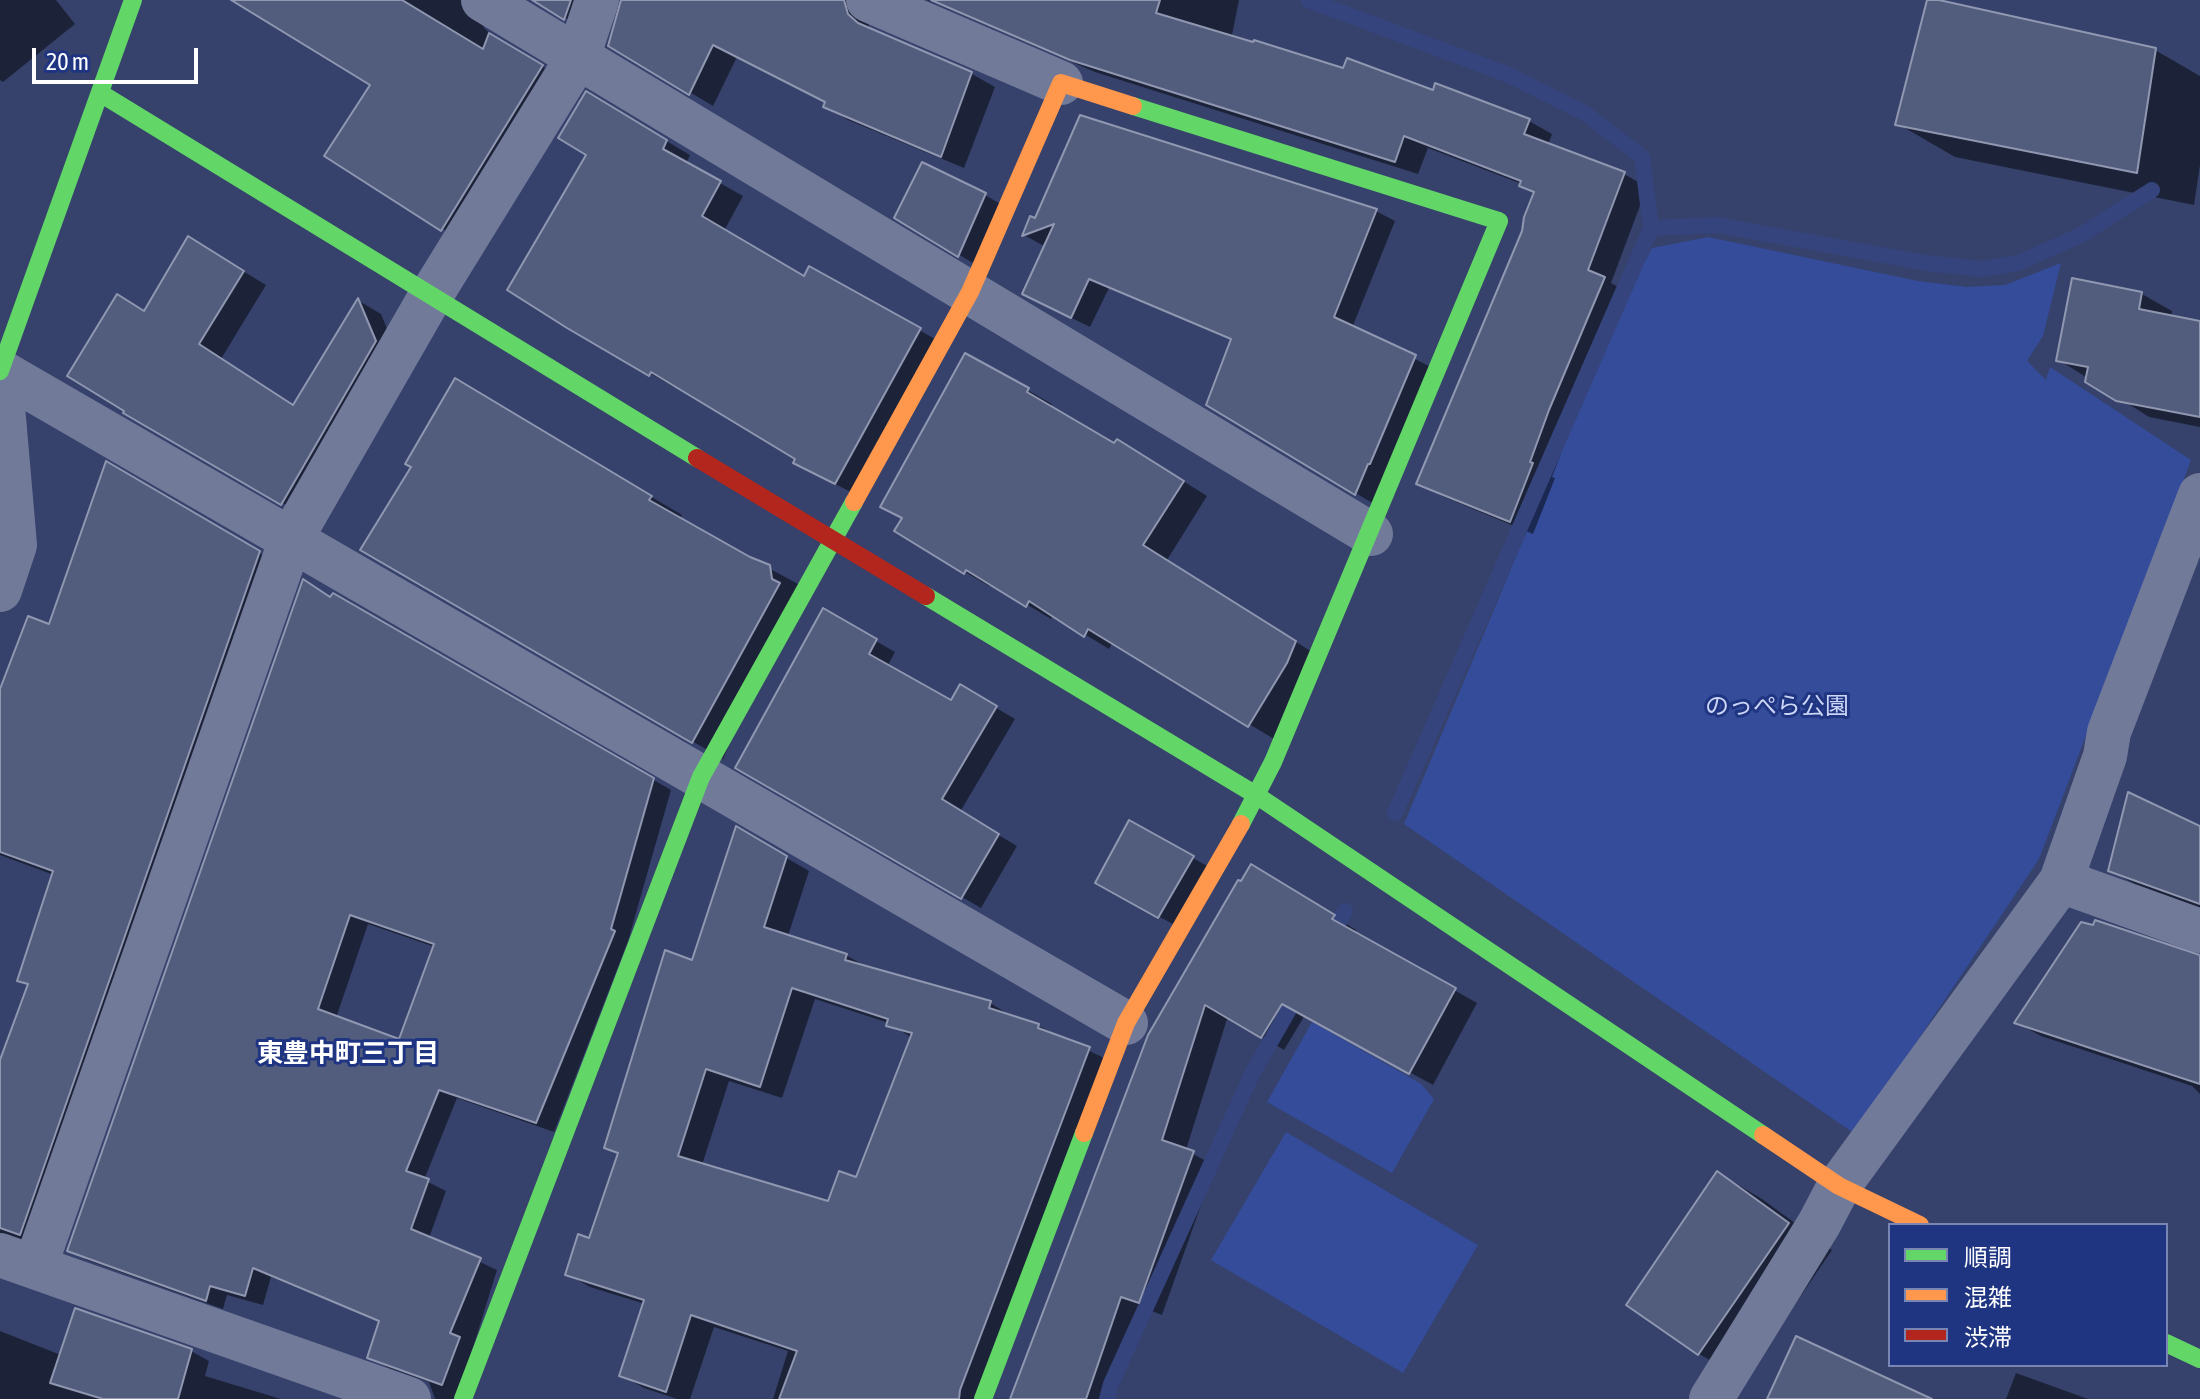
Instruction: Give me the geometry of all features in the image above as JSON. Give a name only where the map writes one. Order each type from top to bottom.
[{"type":"street","points":[[0,590],[15,545],[0,371],[133,0]]},
{"type":"street","points":[[483,0],[1371,534]]},
{"type":"street","points":[[409,1399],[17,1261],[291,539],[430,297],[578,57],[597,0]]},
{"type":"street","points":[[868,0],[1061,83],[1499,221],[1371,534],[1273,762],[1126,1023],[983,1399]]},
{"type":"street","points":[[463,1399],[701,777],[970,292],[1061,83]]},
{"type":"street","points":[[100,93],[430,297],[1256,795],[1839,1186],[1916,1223]]},
{"type":"street","points":[[0,371],[1126,1023]]},
{"type":"street","points":[[1711,1399],[1819,1224],[1839,1186],[2061,881],[2105,756],[2109,732],[2200,495]]},
{"type":"street","points":[[2061,881],[2200,931]]},
{"type":"street","points":[[2168,1344],[2200,1359]]},
{"type":"green space","name":"のっぺら公園","points":[[1708,237],[1918,281],[1967,287],[2005,285],[2061,263],[2043,336],[2027,361],[2046,380],[2050,367],[2191,460],[2039,859],[1855,1134],[1404,824],[1618,314],[1652,248]]},
{"type":"green space","points":[[1312,1022],[1420,1083],[1434,1099],[1392,1173],[1267,1102]]},
{"type":"green space","points":[[1286,1132],[1478,1245],[1403,1373],[1211,1260]]},
{"type":"building","points":[[231,0],[402,0],[483,49],[489,33],[543,65],[441,231],[324,156],[370,85]]},
{"type":"building","points":[[532,0],[571,0],[564,20]]},
{"type":"building","points":[[621,0],[844,0],[848,14],[858,23],[972,72],[941,157],[823,107],[825,102],[713,45],[689,95],[608,46]]},
{"type":"building","points":[[931,0],[1160,0],[1156,13],[1343,68],[1347,58],[1433,90],[1435,83],[1530,119],[1524,134],[1625,172],[1588,270],[1605,277],[1549,410],[1510,522],[1416,484],[1522,231],[1534,192],[1519,186],[1521,181],[1404,136],[1395,162],[1070,60]]},
{"type":"building","points":[[1927,0],[1939,0],[2156,48],[2137,173],[1895,125]]},
{"type":"building","points":[[586,91],[667,140],[663,149],[721,181],[702,216],[804,276],[809,266],[921,328],[835,484],[793,463],[795,459],[651,372],[649,376],[567,328],[507,290],[586,155],[558,138]]},
{"type":"building","points":[[1080,115],[1377,209],[1334,317],[1416,355],[1355,495],[1206,405],[1231,339],[1089,279],[1071,318],[1022,294],[1054,224],[1022,236],[1030,216],[1035,218]]},
{"type":"building","points":[[922,162],[986,193],[958,257],[894,218]]},
{"type":"building","points":[[188,236],[244,271],[199,344],[293,405],[358,298],[376,341],[281,505],[123,413],[67,376],[117,294],[144,311]]},
{"type":"building","points":[[2072,278],[2142,292],[2139,309],[2200,321],[2200,417],[2116,401],[2085,382],[2088,367],[2056,361]]},
{"type":"building","points":[[965,353],[1029,388],[1027,392],[1114,443],[1117,439],[1184,481],[1143,545],[1296,641],[1287,663],[1248,727],[1088,629],[1084,637],[1029,601],[1026,607],[894,531],[902,518],[880,507]]},
{"type":"building","points":[[455,378],[652,496],[649,500],[750,557],[770,565],[772,579],[780,583],[692,743],[360,550],[411,467],[405,464]]},
{"type":"building","points":[[106,461],[260,551],[20,1235],[0,1228],[0,1060],[28,984],[17,981],[53,871],[0,852],[0,689],[28,616],[49,624]]},
{"type":"building","points":[[303,579],[330,597],[333,593],[654,778],[611,929],[615,931],[536,1123],[439,1090],[406,1171],[429,1179],[411,1229],[481,1258],[450,1333],[460,1337],[442,1385],[367,1358],[379,1321],[253,1268],[245,1296],[210,1286],[206,1301],[67,1251]],"holes":[[[350,915],[434,944],[399,1039],[318,1009]]]},
{"type":"building","points":[[823,608],[877,639],[869,654],[951,700],[960,684],[997,706],[942,799],[999,834],[961,899],[735,768]]},
{"type":"building","points":[[2128,792],[2200,826],[2200,904],[2108,871]]},
{"type":"building","points":[[1129,820],[1194,856],[1158,918],[1095,883]]},
{"type":"building","points":[[736,826],[787,856],[764,927],[847,954],[845,960],[991,1001],[989,1008],[1039,1024],[1038,1028],[1090,1047],[959,1399],[779,1399],[797,1351],[691,1315],[666,1392],[619,1376],[644,1300],[565,1275],[578,1234],[589,1238],[618,1153],[604,1148],[665,950],[692,960]],"holes":[[[792,988],[888,1019],[886,1026],[912,1033],[856,1177],[839,1171],[828,1201],[678,1156],[706,1069],[760,1087]]]},
{"type":"building","points":[[1251,864],[1335,915],[1332,919],[1456,988],[1409,1074],[1282,1004],[1261,1038],[1205,1005],[1162,1140],[1194,1151],[1139,1303],[1121,1297],[1086,1399],[1010,1399],[1148,1035],[1238,880],[1241,881]]},
{"type":"building","points":[[2095,920],[2200,955],[2200,1084],[2014,1023],[2081,922],[2093,925]]},
{"type":"building","points":[[1717,1171],[1789,1223],[1698,1355],[1626,1305]]},
{"type":"building","points":[[75,1308],[192,1349],[178,1399],[103,1399],[50,1383]]},
{"type":"building","points":[[1796,1336],[1932,1399],[1767,1399]]},
{"type":"waterway","points":[[1308,0],[1509,75],[1585,113],[1642,157],[1651,228],[1395,813]]},
{"type":"waterway","points":[[1651,228],[1717,225],[1926,263],[1982,269],[2018,263],[2081,235],[2152,190]]},
{"type":"waterway","points":[[1328,941],[1345,911]]},
{"type":"waterway","points":[[1107,1399],[1111,1384],[1252,1074],[1299,992]]},
{"type":"traffic: fast","points":[[0,371],[133,0]]},
{"type":"traffic: fast","points":[[100,93],[697,458]]},
{"type":"traffic: fast","points":[[1133,106],[1499,221],[1273,762],[1241,824]]},
{"type":"traffic: fast","points":[[463,1399],[701,777],[854,502]]},
{"type":"traffic: fast","points":[[926,596],[1256,795],[1763,1135]]},
{"type":"traffic: fast","points":[[983,1399],[1084,1133]]},
{"type":"traffic: fast","points":[[2168,1344],[2200,1359]]},
{"type":"traffic: slow","points":[[854,502],[970,292],[1061,83],[1133,106]]},
{"type":"traffic: slow","points":[[1084,1133],[1126,1023],[1241,824]]},
{"type":"traffic: slow","points":[[1763,1135],[1839,1186],[1916,1223]]},
{"type":"traffic: jam","points":[[697,458],[926,596]]},
{"type":"district","name":"東豊中町三丁目","points":[[348,1054]]}]
